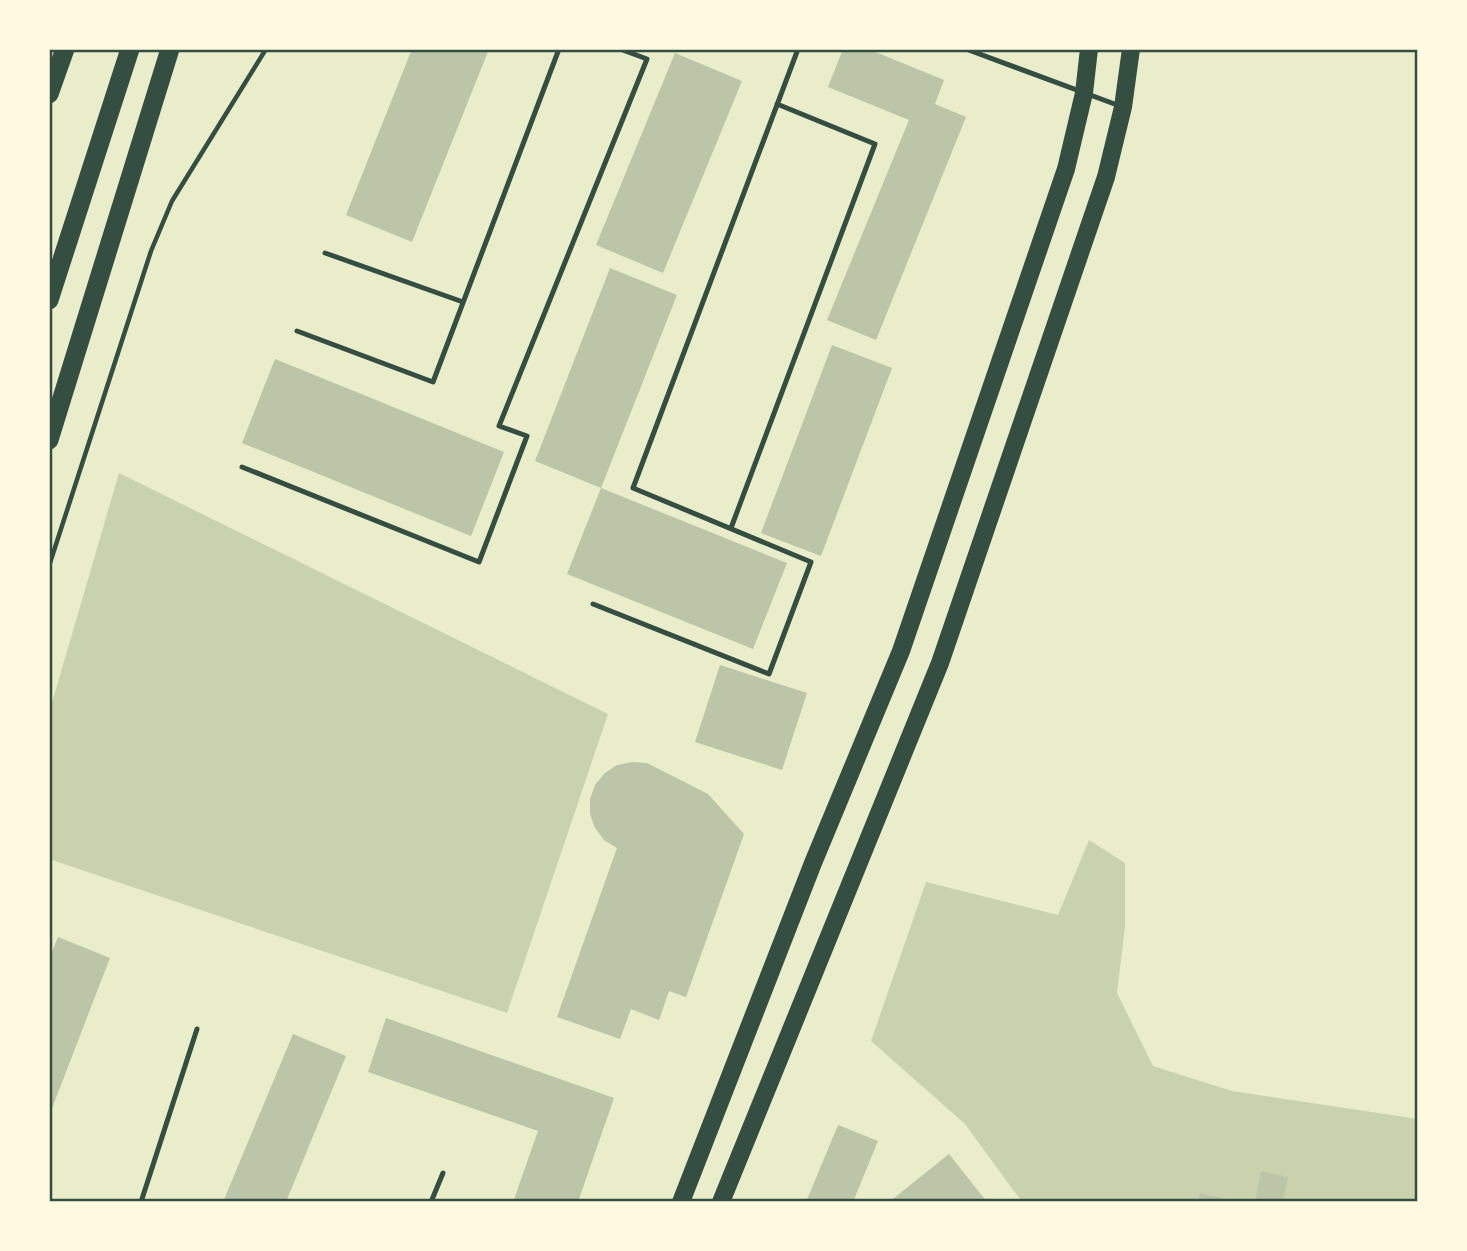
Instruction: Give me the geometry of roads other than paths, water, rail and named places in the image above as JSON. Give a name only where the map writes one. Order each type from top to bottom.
[{"type":"highway","points":[[49,94],[65,49]]},
{"type":"highway","points":[[49,300],[130,49]]},
{"type":"highway","points":[[49,440],[170,49]]},
{"type":"main road","points":[[681,1202],[813,863],[901,652],[1066,169],[1084,93],[1089,49]]},
{"type":"main road","points":[[721,1202],[940,663],[1107,177],[1123,107],[1131,49]]},
{"type":"lane","points":[[297,331],[433,382],[559,49]]},
{"type":"lane","points":[[242,467],[479,562],[527,436],[499,426],[647,59],[620,49]]},
{"type":"lane","points":[[593,604],[769,674],[811,562],[633,488],[797,49]]},
{"type":"lane","points":[[966,49],[1123,107]]},
{"type":"lane","points":[[731,528],[875,144],[777,104]]},
{"type":"lane","points":[[325,253],[463,302]]},
{"type":"lane","points":[[141,1202],[197,1029]]},
{"type":"lane","points":[[430,1202],[443,1173]]}]
